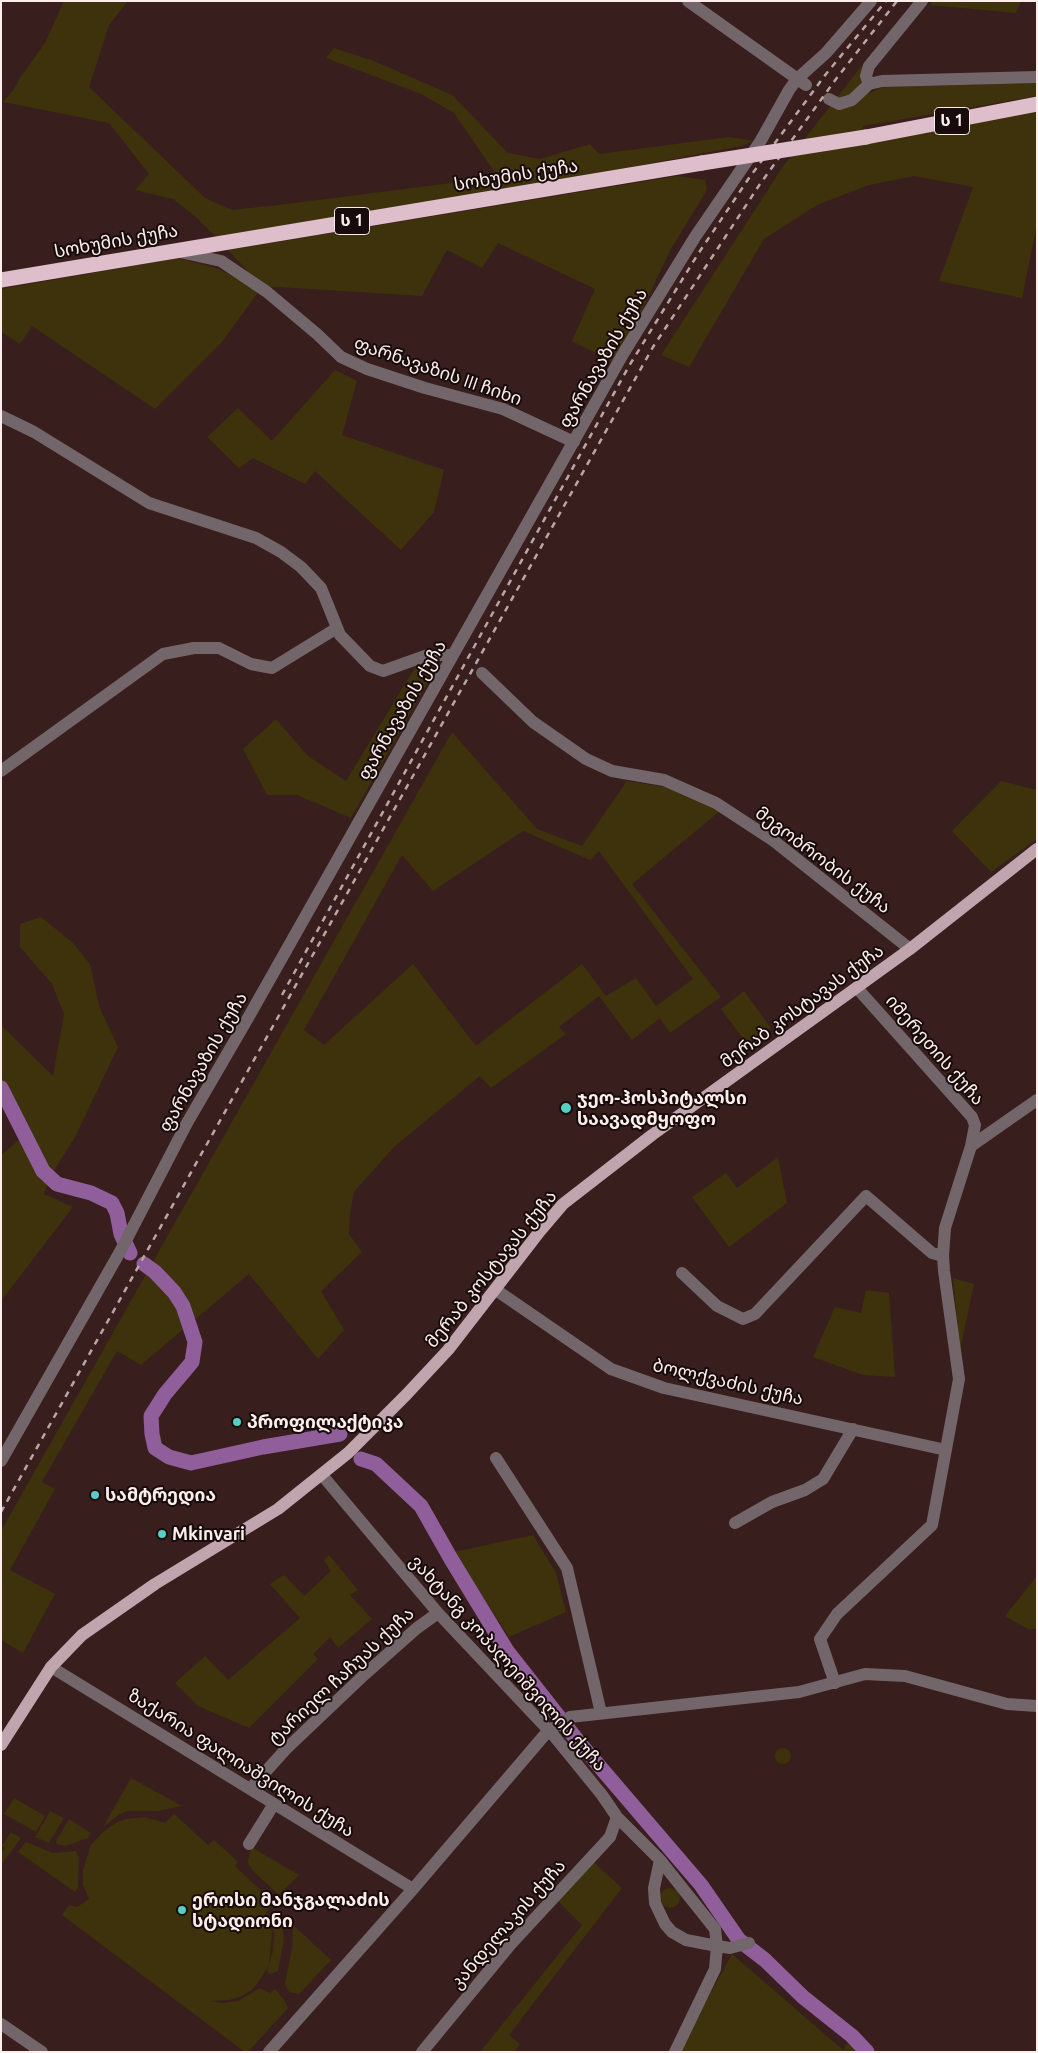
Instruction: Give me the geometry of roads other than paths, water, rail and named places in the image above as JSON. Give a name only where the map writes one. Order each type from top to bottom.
[{"type":"highway","name":"სოხუმის ქუჩა","points":[[1,280],[171,250],[866,137],[1037,104]]},
{"type":"main road","name":"მერაბ კოსტავას ქუჩა","points":[[1,1745],[50,1666],[82,1635],[155,1584],[278,1509],[348,1453],[448,1350],[563,1204],[652,1135],[910,949],[1037,849]]},
{"type":"street","points":[[688,1],[802,82]]},
{"type":"street","name":"ფარნავაზის ქუჩა","points":[[1,1461],[128,1239],[187,1123],[623,354],[695,237],[802,82],[871,1]]},
{"type":"street","points":[[869,84],[866,76],[868,66],[922,1]]},
{"type":"street","points":[[829,99],[838,104],[852,100],[869,84],[882,81],[1037,77]]},
{"type":"street","name":"ფარნავაზის III ჩიხი","points":[[171,250],[221,261],[266,292],[317,334],[341,357],[368,369],[425,388],[503,409],[574,442]]},
{"type":"street","points":[[1,416],[34,432],[149,503],[256,538],[281,552],[321,588],[340,635],[370,666],[383,671],[428,655],[452,655]]},
{"type":"street","points":[[1,771],[163,654],[194,648],[219,648],[251,664],[272,668],[337,628]]},
{"type":"street","name":"მეგობრობის ქუჩა","points":[[482,673],[534,722],[586,759],[612,771],[664,780],[724,808],[774,840],[910,949]]},
{"type":"street","name":"იმერეთის ქუჩა","points":[[835,1683],[820,1639],[837,1614],[932,1526],[959,1379],[943,1256],[945,1228],[972,1146],[975,1125],[972,1117],[857,988]]},
{"type":"street","points":[[972,1146],[1037,1100]]},
{"type":"street","points":[[682,1273],[717,1306],[743,1319],[755,1314],[866,1196],[932,1253],[943,1256]]},
{"type":"street","name":"ბოლქვაძის ქუჩა","points":[[496,1290],[611,1369],[664,1388],[946,1450]]},
{"type":"street","points":[[735,1523],[772,1502],[805,1490],[823,1479],[853,1429]]},
{"type":"street","points":[[496,1458],[567,1568],[601,1713]]},
{"type":"street","name":"ვახტანგ კოპალეიშვილის ქუჩა","points":[[322,1475],[438,1613],[554,1736],[602,1795],[617,1817],[660,1860],[715,1929],[717,1946],[716,1970],[675,2052]]},
{"type":"street","name":"ტარიელ ჩაჩუას ქუჩა","points":[[250,1789],[286,1749],[364,1675],[417,1628],[438,1613]]},
{"type":"street","name":"ზაქარია ფალიაშვილის ქუჩა","points":[[50,1666],[413,1889]]},
{"type":"street","points":[[269,2052],[413,1889],[548,1731],[566,1720],[601,1713],[799,1692],[865,1674],[905,1676],[1007,1704],[1037,1706]]},
{"type":"street","points":[[249,1844],[274,1804]]},
{"type":"street","name":"კანდელაკის ქუჩა","points":[[422,2052],[511,1944],[610,1837],[617,1817]]},
{"type":"street","points":[[660,1860],[654,1888],[655,1903],[664,1924],[672,1932],[686,1940],[730,1948],[744,1944]]},
{"type":"street","points":[[1,2024],[42,2052]]},
{"type":"waterway","points":[[1,1088],[43,1171],[57,1184],[91,1193],[112,1203],[117,1213],[121,1234],[130,1253]]},
{"type":"waterway","points":[[144,1264],[155,1272],[174,1292],[183,1306],[195,1342],[192,1362],[165,1394],[151,1416],[155,1448],[169,1457],[191,1463],[263,1447],[340,1434]]},
{"type":"waterway","points":[[361,1459],[376,1464],[421,1506],[507,1651],[577,1740],[701,1885],[739,1940],[765,1960],[803,1997],[852,2036],[867,2052]]},
{"type":"railway","points":[[282,995],[629,366],[698,254],[749,178],[826,74],[886,1]]},
{"type":"railway","points":[[1,1512],[653,347],[760,184],[836,79],[897,1]]},
{"type":"place","name":"ჯეო-ჰოსპიტალსი საავადმყოფო","points":[[566,1108]]},
{"type":"place","name":"პროფილაქტიკა","points":[[237,1422]]},
{"type":"place","name":"სამტრედია","points":[[95,1495]]},
{"type":"place","name":"Mkinvari","points":[[162,1534]]},
{"type":"place","name":"ეროსი მანჯგალაძის სტადიონი","points":[[182,1910]]}]
